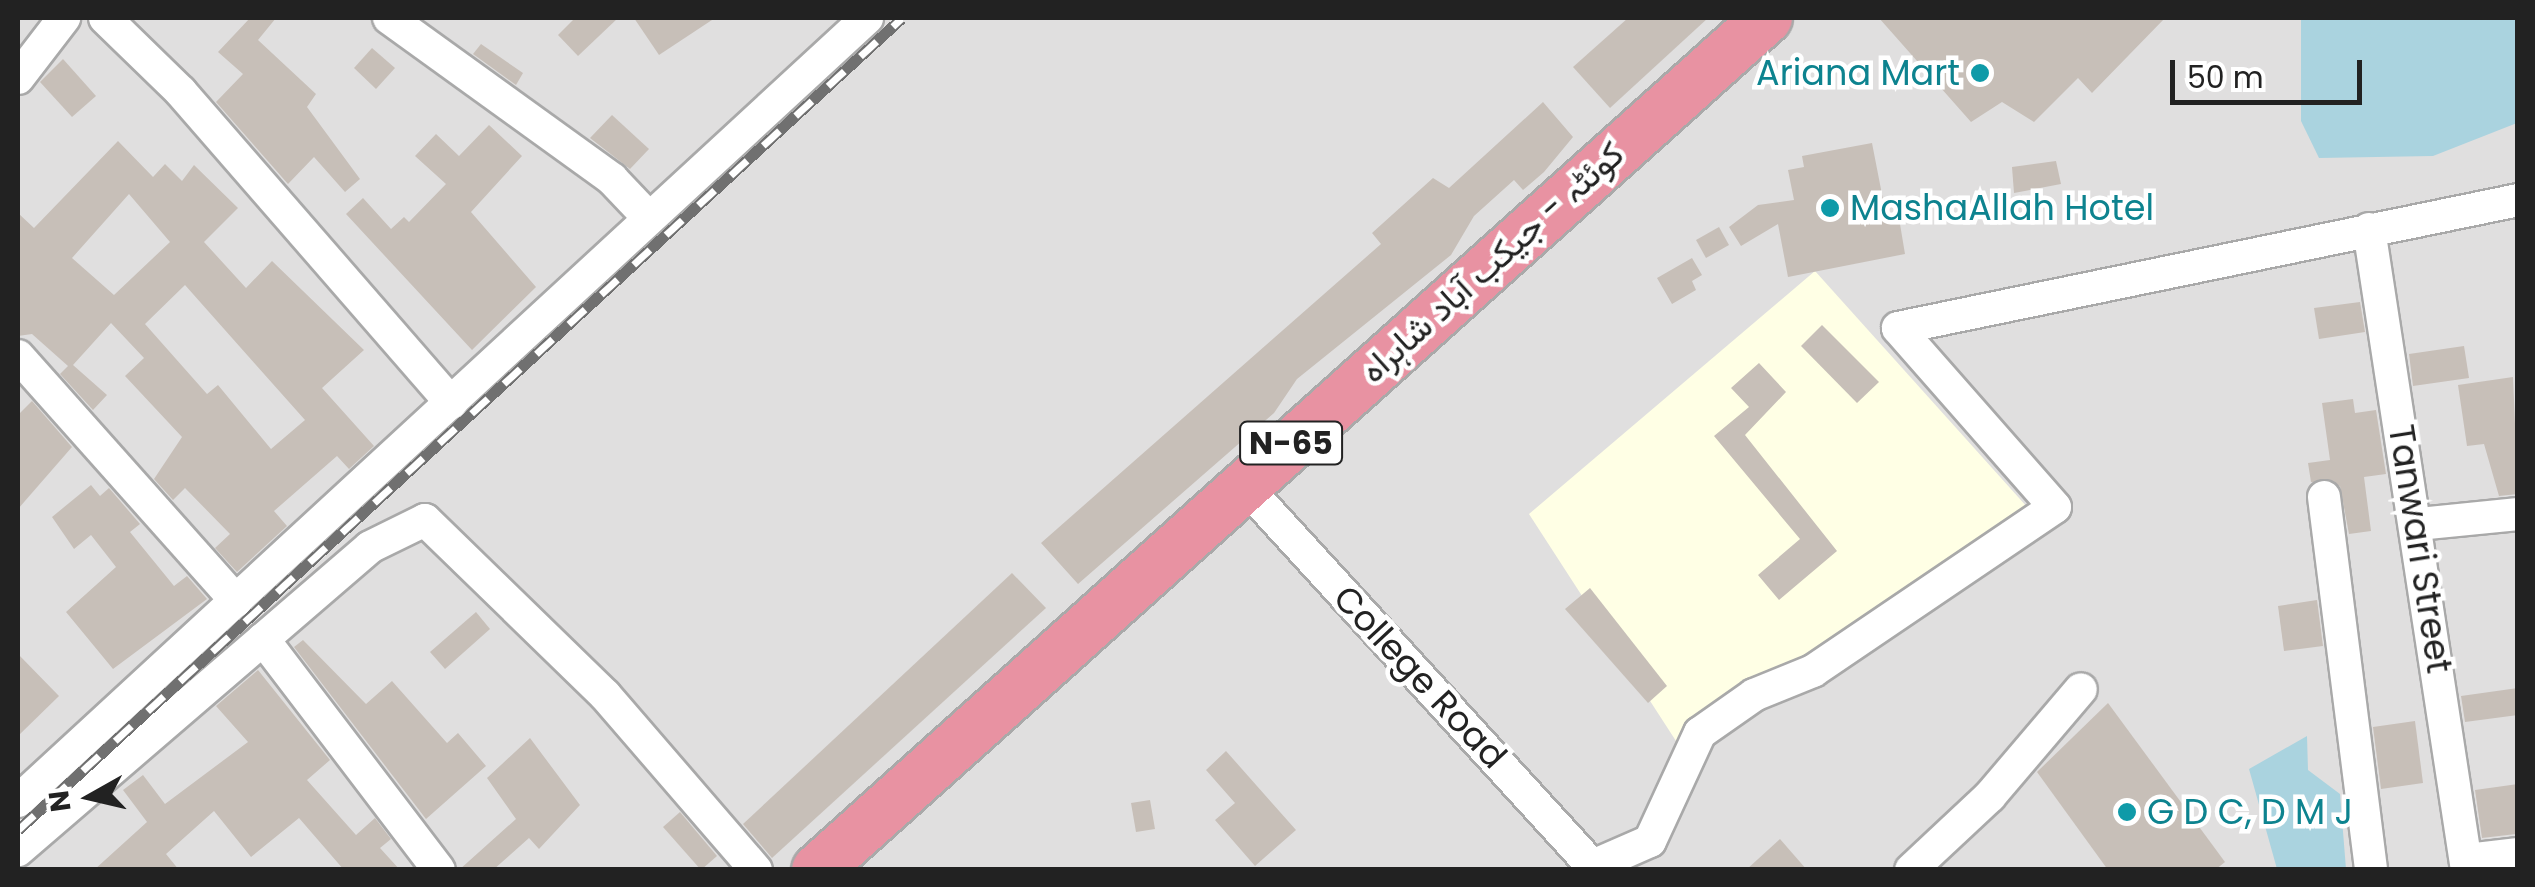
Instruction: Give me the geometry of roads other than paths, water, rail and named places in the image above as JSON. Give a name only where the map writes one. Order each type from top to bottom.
[{"type":"highway","name":"کوئٹہ - جیکب آباد شاہراہ","points":[[817,870],[1767,18]]},
{"type":"street","points":[[18,78],[64,18]]},
{"type":"street","points":[[104,18],[181,92],[450,403]]},
{"type":"street","points":[[389,18],[612,179],[649,218]]},
{"type":"street","points":[[18,801],[867,18]]},
{"type":"street","points":[[1594,868],[1650,841],[1700,733],[1754,694],[1813,671],[1928,585],[2056,508],[1898,328],[2518,200]]},
{"type":"street","name":"Tanwari Street","points":[[2369,230],[2418,524],[2466,865]]},
{"type":"street","points":[[19,361],[236,601]]},
{"type":"street","name":"College Road","points":[[1244,485],[1594,868]]},
{"type":"street","points":[[2324,497],[2371,870]]},
{"type":"street","points":[[2418,524],[2518,514]]},
{"type":"street","points":[[18,850],[370,547],[425,520],[605,695],[756,870]]},
{"type":"street","points":[[262,639],[439,870]]},
{"type":"street","points":[[1911,870],[1990,796],[2081,689]]},
{"type":"street","points":[[2466,865],[2518,854]]},
{"type":"water","points":[[2301,18],[2515,18],[2517,123],[2433,156],[2319,158],[2301,121]]},
{"type":"water","points":[[2307,736],[2308,770],[2340,794],[2346,869],[2277,869],[2249,769]]},
{"type":"railway","points":[[18,830],[902,18]]},
{"type":"place","name":"Ariana Mart","points":[[1980,73]]},
{"type":"place","name":"MashaAllah Hotel","points":[[1830,208]]},
{"type":"place","name":"G D C, D M J","points":[[2127,812]]}]
